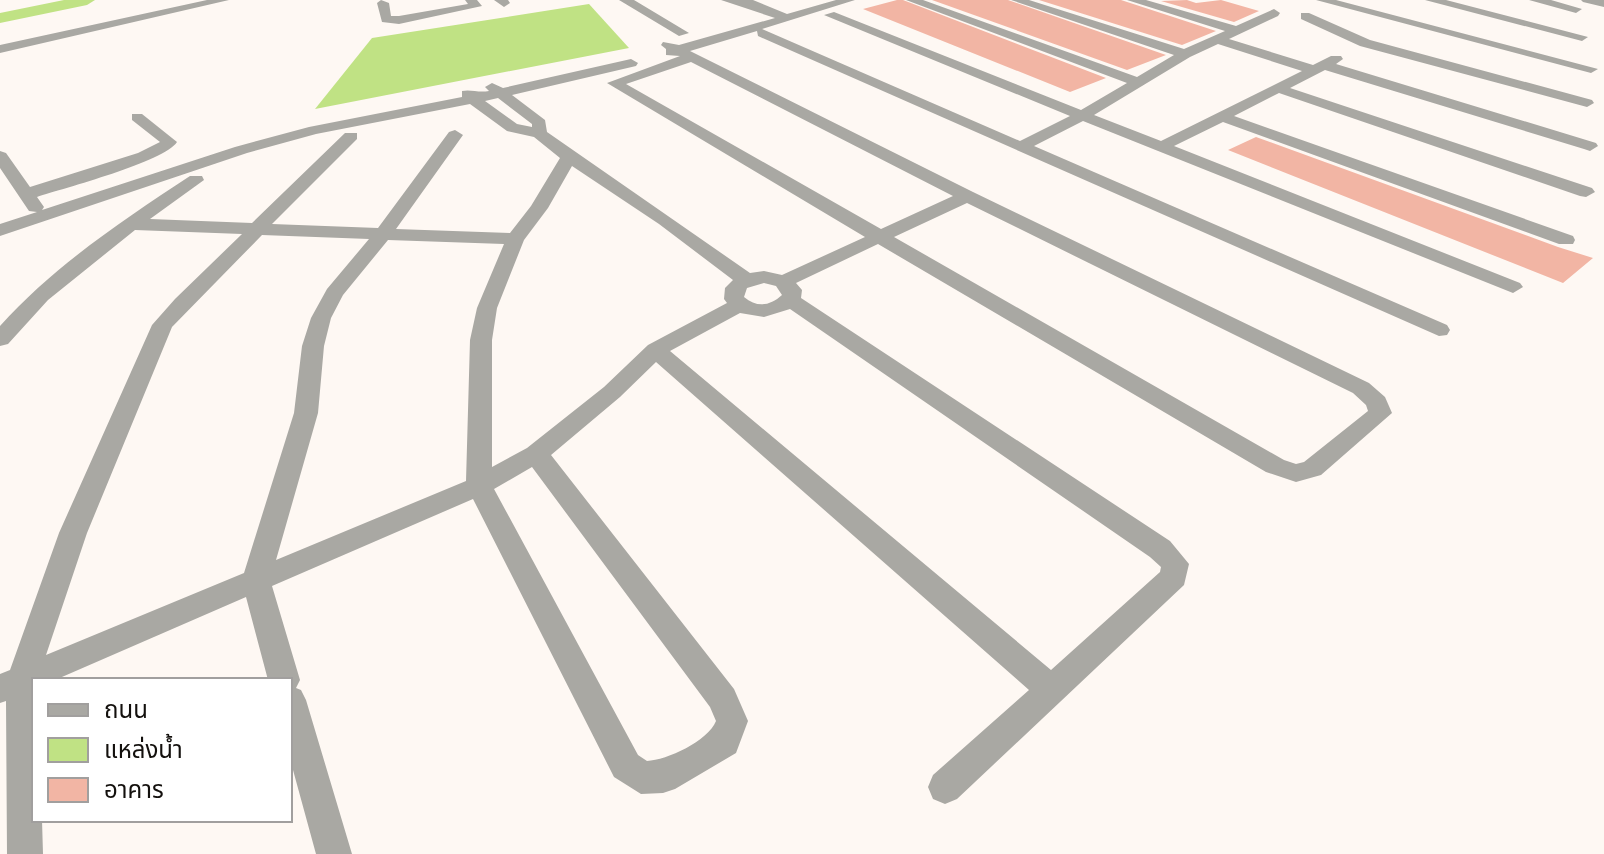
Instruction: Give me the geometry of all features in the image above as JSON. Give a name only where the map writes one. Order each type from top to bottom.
[{"type":"street","points":[[0,49],[223,0]]},
{"type":"street","points":[[383,3],[386,19],[399,20],[476,6],[471,0]]},
{"type":"street","points":[[625,0],[683,33]]},
{"type":"street","points":[[0,230],[301,125],[497,90],[667,50],[759,26],[781,16],[849,0]]},
{"type":"street","points":[[912,0],[1138,82]]},
{"type":"street","points":[[1017,0],[1185,54]]},
{"type":"street","points":[[1133,0],[1236,30]]},
{"type":"street","points":[[1322,0],[1591,69]]},
{"type":"street","points":[[1431,0],[1582,37]]},
{"type":"street","points":[[1535,0],[1576,9]]},
{"type":"street","points":[[1587,0],[1604,3]]},
{"type":"street","points":[[729,1],[753,4],[781,16],[828,8],[1083,115],[1513,287]]},
{"type":"street","points":[[729,1],[734,10],[759,26],[1439,330]]},
{"type":"street","points":[[1297,2],[1315,10],[1315,13],[1305,16]]},
{"type":"street","points":[[1022,146],[1083,115],[1185,54],[1278,7],[1365,43],[1587,103]]},
{"type":"street","points":[[1217,39],[1590,146]]},
{"type":"street","points":[[1163,146],[1365,43]]},
{"type":"street","points":[[497,90],[667,50],[1361,388],[1377,402],[1380,413],[1312,469],[1296,473],[1275,466],[614,83],[667,50]]},
{"type":"street","points":[[1277,88],[1586,192]]},
{"type":"street","points":[[497,90],[540,123],[539,133]]},
{"type":"street","points":[[469,96],[512,128],[539,133],[569,157],[665,220],[743,293],[751,310],[769,310],[786,291],[879,238],[967,196]]},
{"type":"street","points":[[0,219],[31,201],[167,145],[169,142],[137,117]]},
{"type":"street","points":[[1223,117],[1566,240]]},
{"type":"street","points":[[283,678],[256,581],[306,413],[313,346],[321,318],[334,293],[383,234],[455,135]]},
{"type":"street","points":[[25,854],[11,685],[157,336],[182,303],[351,136]]},
{"type":"street","points":[[31,201],[238,147]]},
{"type":"street","points":[[0,156],[31,201]]},
{"type":"street","points":[[536,454],[723,699],[732,721],[724,742],[663,777],[641,778],[626,766],[479,486],[481,340],[494,286],[515,239],[539,208],[569,157]]},
{"type":"street","points":[[0,339],[32,305],[134,224],[196,180]]},
{"type":"street","points":[[134,224],[515,239]]},
{"type":"street","points":[[11,685],[479,486],[536,454],[612,392],[656,350],[743,293],[762,277],[1160,549],[1175,564],[1174,577],[1049,688],[945,787]]},
{"type":"street","points":[[656,350],[1049,688]]},
{"type":"street","points":[[292,707],[334,854]]},
{"type":"water","points":[[589,4],[629,48],[315,109],[372,38]]},
{"type":"building","points":[[897,0],[1106,78],[1070,92],[863,9]]},
{"type":"building","points":[[932,0],[1008,0],[1166,55],[1127,70]]},
{"type":"building","points":[[1039,0],[1121,0],[1216,31],[1182,45]]},
{"type":"building","points":[[1187,0],[1196,3],[1221,0],[1259,11],[1234,22],[1161,1]]},
{"type":"building","points":[[1256,137],[1593,258],[1563,283],[1228,150]]},
{"type":"waterway","points":[[0,18],[87,0]]}]
